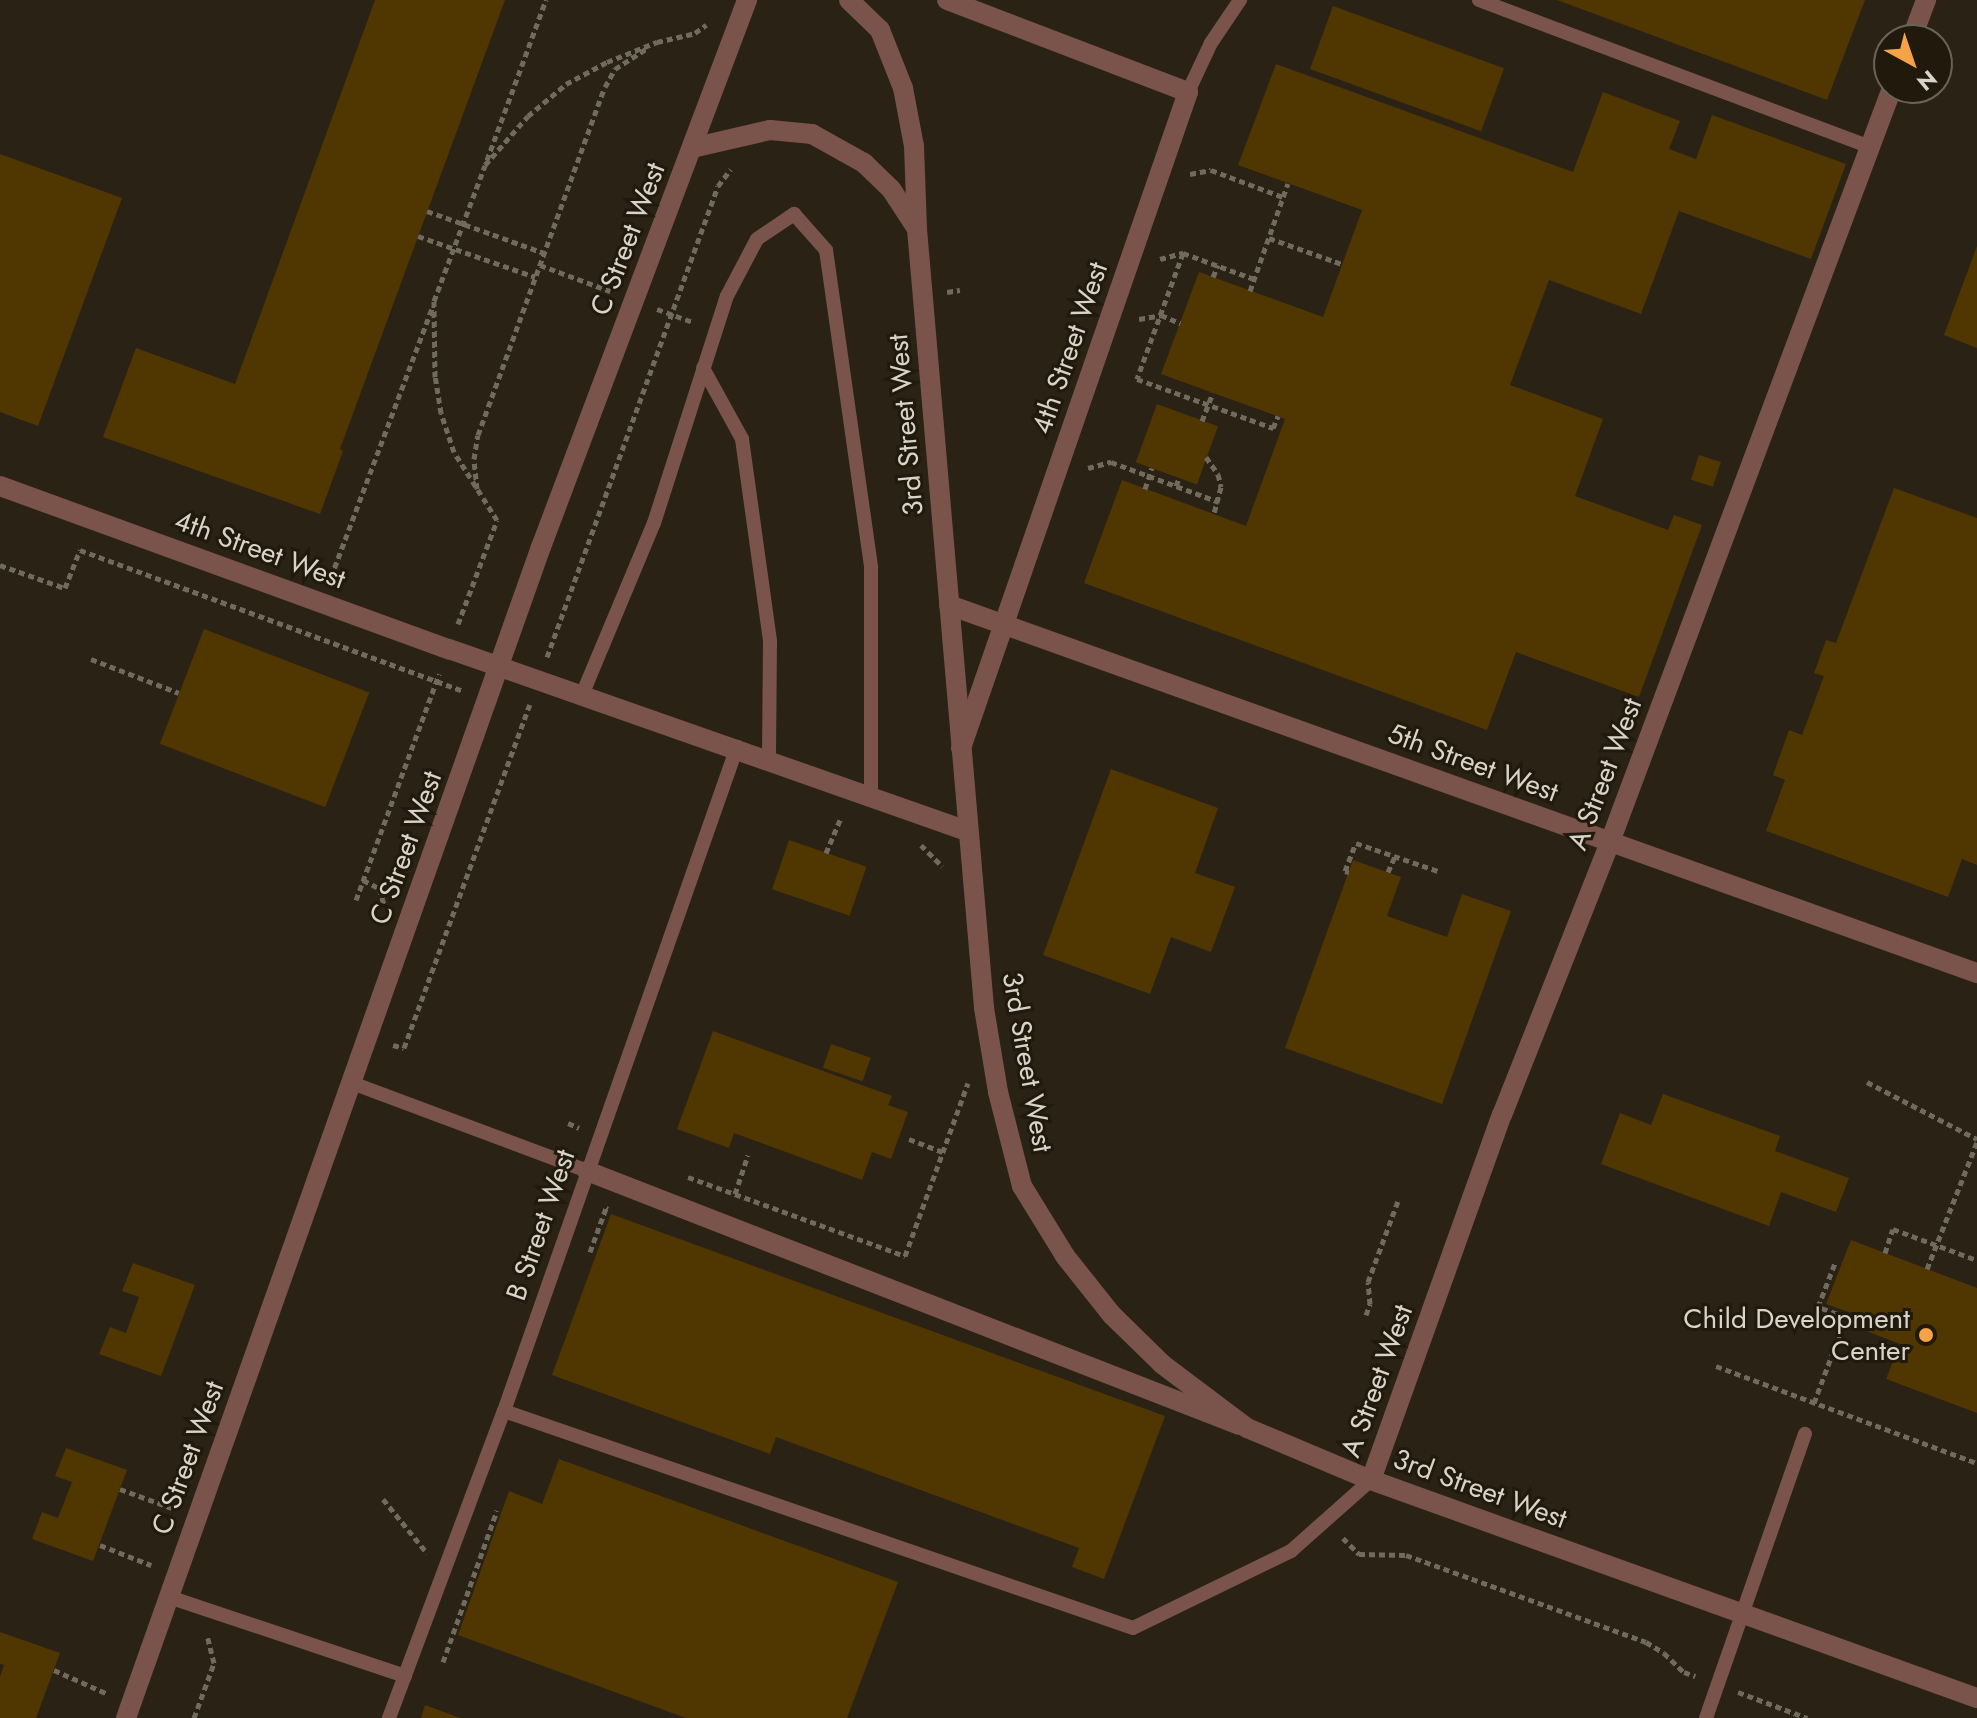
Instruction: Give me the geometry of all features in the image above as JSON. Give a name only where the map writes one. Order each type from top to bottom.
[{"type":"street","name":"C Street West","points":[[128,1711],[541,547],[747,0]]},
{"type":"street","name":"3rd Street West","points":[[849,0],[880,30],[903,88],[914,146],[917,229],[984,1008],[998,1092],[1022,1186],[1065,1256],[1112,1315],[1162,1364],[1247,1428],[1371,1480],[1977,1698]]},
{"type":"street","points":[[947,0],[1188,92]]},
{"type":"street","points":[[1917,24],[1926,0]]},
{"type":"street","name":"4th Street West","points":[[961,748],[1188,92]]},
{"type":"street","name":"A Street West","points":[[1371,1480],[1502,1115],[1610,842],[1886,104]]},
{"type":"street","points":[[692,148],[770,130],[812,134],[864,163],[891,189],[917,229]]},
{"type":"street","name":"4th Street West","points":[[0,486],[449,649],[737,747]]},
{"type":"street","name":"5th Street West","points":[[949,605],[1004,622],[1977,973]]},
{"type":"street","points":[[737,747],[967,831]]},
{"type":"street","points":[[587,1171],[1247,1428]]},
{"type":"lane","points":[[1188,92],[1211,43],[1240,0]]},
{"type":"lane","points":[[1479,0],[1870,147]]},
{"type":"lane","points":[[582,695],[654,523],[727,296],[757,239],[794,214],[826,250],[871,568],[871,796]]},
{"type":"lane","points":[[703,368],[742,439],[770,641],[769,758]]},
{"type":"lane","name":"B Street West","points":[[389,1718],[504,1411],[737,747]]},
{"type":"lane","points":[[352,1083],[587,1171]]},
{"type":"lane","points":[[504,1411],[1133,1628],[1291,1551],[1371,1480]]},
{"type":"lane","points":[[1706,1718],[1805,1434]]},
{"type":"lane","points":[[169,1597],[405,1676]]},
{"type":"path","points":[[290,627],[336,571],[546,0]]},
{"type":"path","points":[[485,165],[528,116],[566,84],[607,62],[657,42],[695,33],[709,23]]},
{"type":"path","points":[[477,493],[474,459],[478,435],[605,87],[615,69],[657,42]]},
{"type":"path","points":[[404,1048],[718,186],[740,162]]},
{"type":"path","points":[[1157,181],[1211,170],[1283,197]]},
{"type":"path","points":[[1250,291],[1288,183]]},
{"type":"path","points":[[427,211],[544,253]]},
{"type":"path","points":[[418,236],[535,277]]},
{"type":"path","points":[[1269,238],[1342,264]]},
{"type":"path","points":[[1183,253],[1137,379],[1273,428],[1278,416]]},
{"type":"path","points":[[1128,266],[1183,253],[1254,279]]},
{"type":"path","points":[[1213,277],[1218,265]]},
{"type":"path","points":[[356,900],[497,520],[477,493],[454,452],[441,413],[435,377],[434,301]]},
{"type":"path","points":[[1107,326],[1161,315],[1180,323]]},
{"type":"path","points":[[1202,421],[1213,393]]},
{"type":"path","points":[[1206,457],[1218,474],[1219,502],[1214,514]]},
{"type":"path","points":[[1054,477],[1111,462],[1219,502]]},
{"type":"path","points":[[1145,489],[1152,468]]},
{"type":"path","points":[[1176,486],[1179,478]]},
{"type":"path","points":[[0,565],[65,588],[80,550],[526,714]]},
{"type":"path","points":[[91,659],[179,693]]},
{"type":"path","points":[[829,810],[857,819]]},
{"type":"path","points":[[915,840],[941,863],[948,876]]},
{"type":"path","points":[[1349,872],[1345,871],[1356,843],[1438,871]]},
{"type":"path","points":[[1388,872],[1395,856]]},
{"type":"path","points":[[679,1174],[905,1256],[971,1077]]},
{"type":"path","points":[[1867,1082],[1977,1140],[1927,1269]]},
{"type":"path","points":[[568,1123],[599,1136]]},
{"type":"path","points":[[909,1139],[943,1152]]},
{"type":"path","points":[[735,1194],[748,1155]]},
{"type":"path","points":[[1366,1315],[1370,1304],[1368,1282],[1398,1201]]},
{"type":"path","points":[[585,1265],[606,1208],[620,1213]]},
{"type":"path","points":[[1885,1253],[1893,1229],[1977,1260]]},
{"type":"path","points":[[1814,1403],[1846,1317],[1818,1307],[1835,1263]]},
{"type":"path","points":[[1716,1366],[1977,1463]]},
{"type":"path","points":[[120,1489],[197,1517]]},
{"type":"path","points":[[443,1662],[500,1503]]},
{"type":"path","points":[[1326,1520],[1359,1554],[1406,1555],[1646,1642],[1664,1653],[1684,1672],[1807,1718]]},
{"type":"path","points":[[100,1545],[177,1575]]},
{"type":"path","points":[[194,1718],[214,1663],[200,1607]]},
{"type":"path","points":[[54,1670],[128,1711]]},
{"type":"building","points":[[375,0],[505,0],[340,449],[343,451],[320,514],[103,437],[136,348],[235,384]]},
{"type":"building","points":[[1557,0],[1865,0],[1827,100]]},
{"type":"building","points":[[1333,6],[1504,68],[1481,131],[1310,69]]},
{"type":"building","points":[[1276,64],[1573,172],[1603,92],[1680,121],[1669,149],[1696,159],[1712,115],[1846,164],[1811,259],[1679,211],[1641,314],[1549,280],[1510,385],[1603,419],[1575,496],[1668,530],[1674,515],[1702,525],[1639,697],[1516,652],[1487,730],[1084,583],[1122,480],[1246,526],[1285,419],[1161,374],[1199,272],[1323,317],[1362,210],[1238,165]]},
{"type":"building","points":[[0,154],[122,198],[38,426],[0,412]]},
{"type":"building","points":[[1977,246],[1977,348],[1944,335]]},
{"type":"building","points":[[1157,404],[1218,426],[1197,484],[1136,462]]},
{"type":"building","points":[[1699,455],[1721,462],[1713,487],[1691,480]]},
{"type":"building","points":[[1894,488],[1977,518],[1977,865],[1962,859],[1948,897],[1766,831],[1785,780],[1773,775],[1789,730],[1802,735],[1824,676],[1814,673],[1826,640],[1836,643]]},
{"type":"building","points":[[204,629],[369,692],[325,807],[160,744]]},
{"type":"building","points":[[1111,769],[1218,808],[1195,873],[1235,887],[1211,952],[1171,937],[1150,994],[1043,955]]},
{"type":"building","points":[[789,840],[867,867],[850,916],[772,889]]},
{"type":"building","points":[[1353,860],[1401,877],[1387,916],[1447,937],[1462,894],[1511,911],[1442,1104],[1285,1048]]},
{"type":"building","points":[[713,1031],[892,1096],[888,1105],[908,1112],[891,1159],[872,1152],[862,1180],[734,1133],[729,1148],[677,1129]]},
{"type":"building","points":[[831,1044],[871,1058],[863,1081],[823,1068]]},
{"type":"building","points":[[1663,1094],[1780,1136],[1775,1151],[1849,1178],[1836,1212],[1781,1192],[1769,1226],[1601,1164],[1620,1113],[1651,1125]]},
{"type":"building","points":[[611,1214],[1165,1416],[1104,1579],[1072,1567],[1079,1548],[776,1437],[770,1454],[552,1375]]},
{"type":"building","name":"Child Development Center","points":[[1851,1240],[1977,1288],[1977,1413],[1886,1379],[1900,1344],[1851,1325],[1854,1314],[1826,1304]]},
{"type":"building","points":[[133,1263],[195,1285],[161,1376],[99,1354],[110,1327],[126,1333],[139,1297],[122,1291]]},
{"type":"building","points":[[66,1448],[127,1470],[93,1561],[32,1539],[42,1512],[58,1518],[72,1482],[55,1476]]},
{"type":"building","points":[[559,1459],[898,1582],[847,1718],[686,1718],[458,1635],[509,1491],[542,1504]]},
{"type":"building","points":[[0,1632],[60,1653],[36,1718],[0,1718],[0,1677],[4,1665],[0,1664]]},
{"type":"building","points":[[425,1705],[460,1718],[421,1718]]},
{"type":"place","name":"Child Development Center","points":[[1926,1335]]}]
